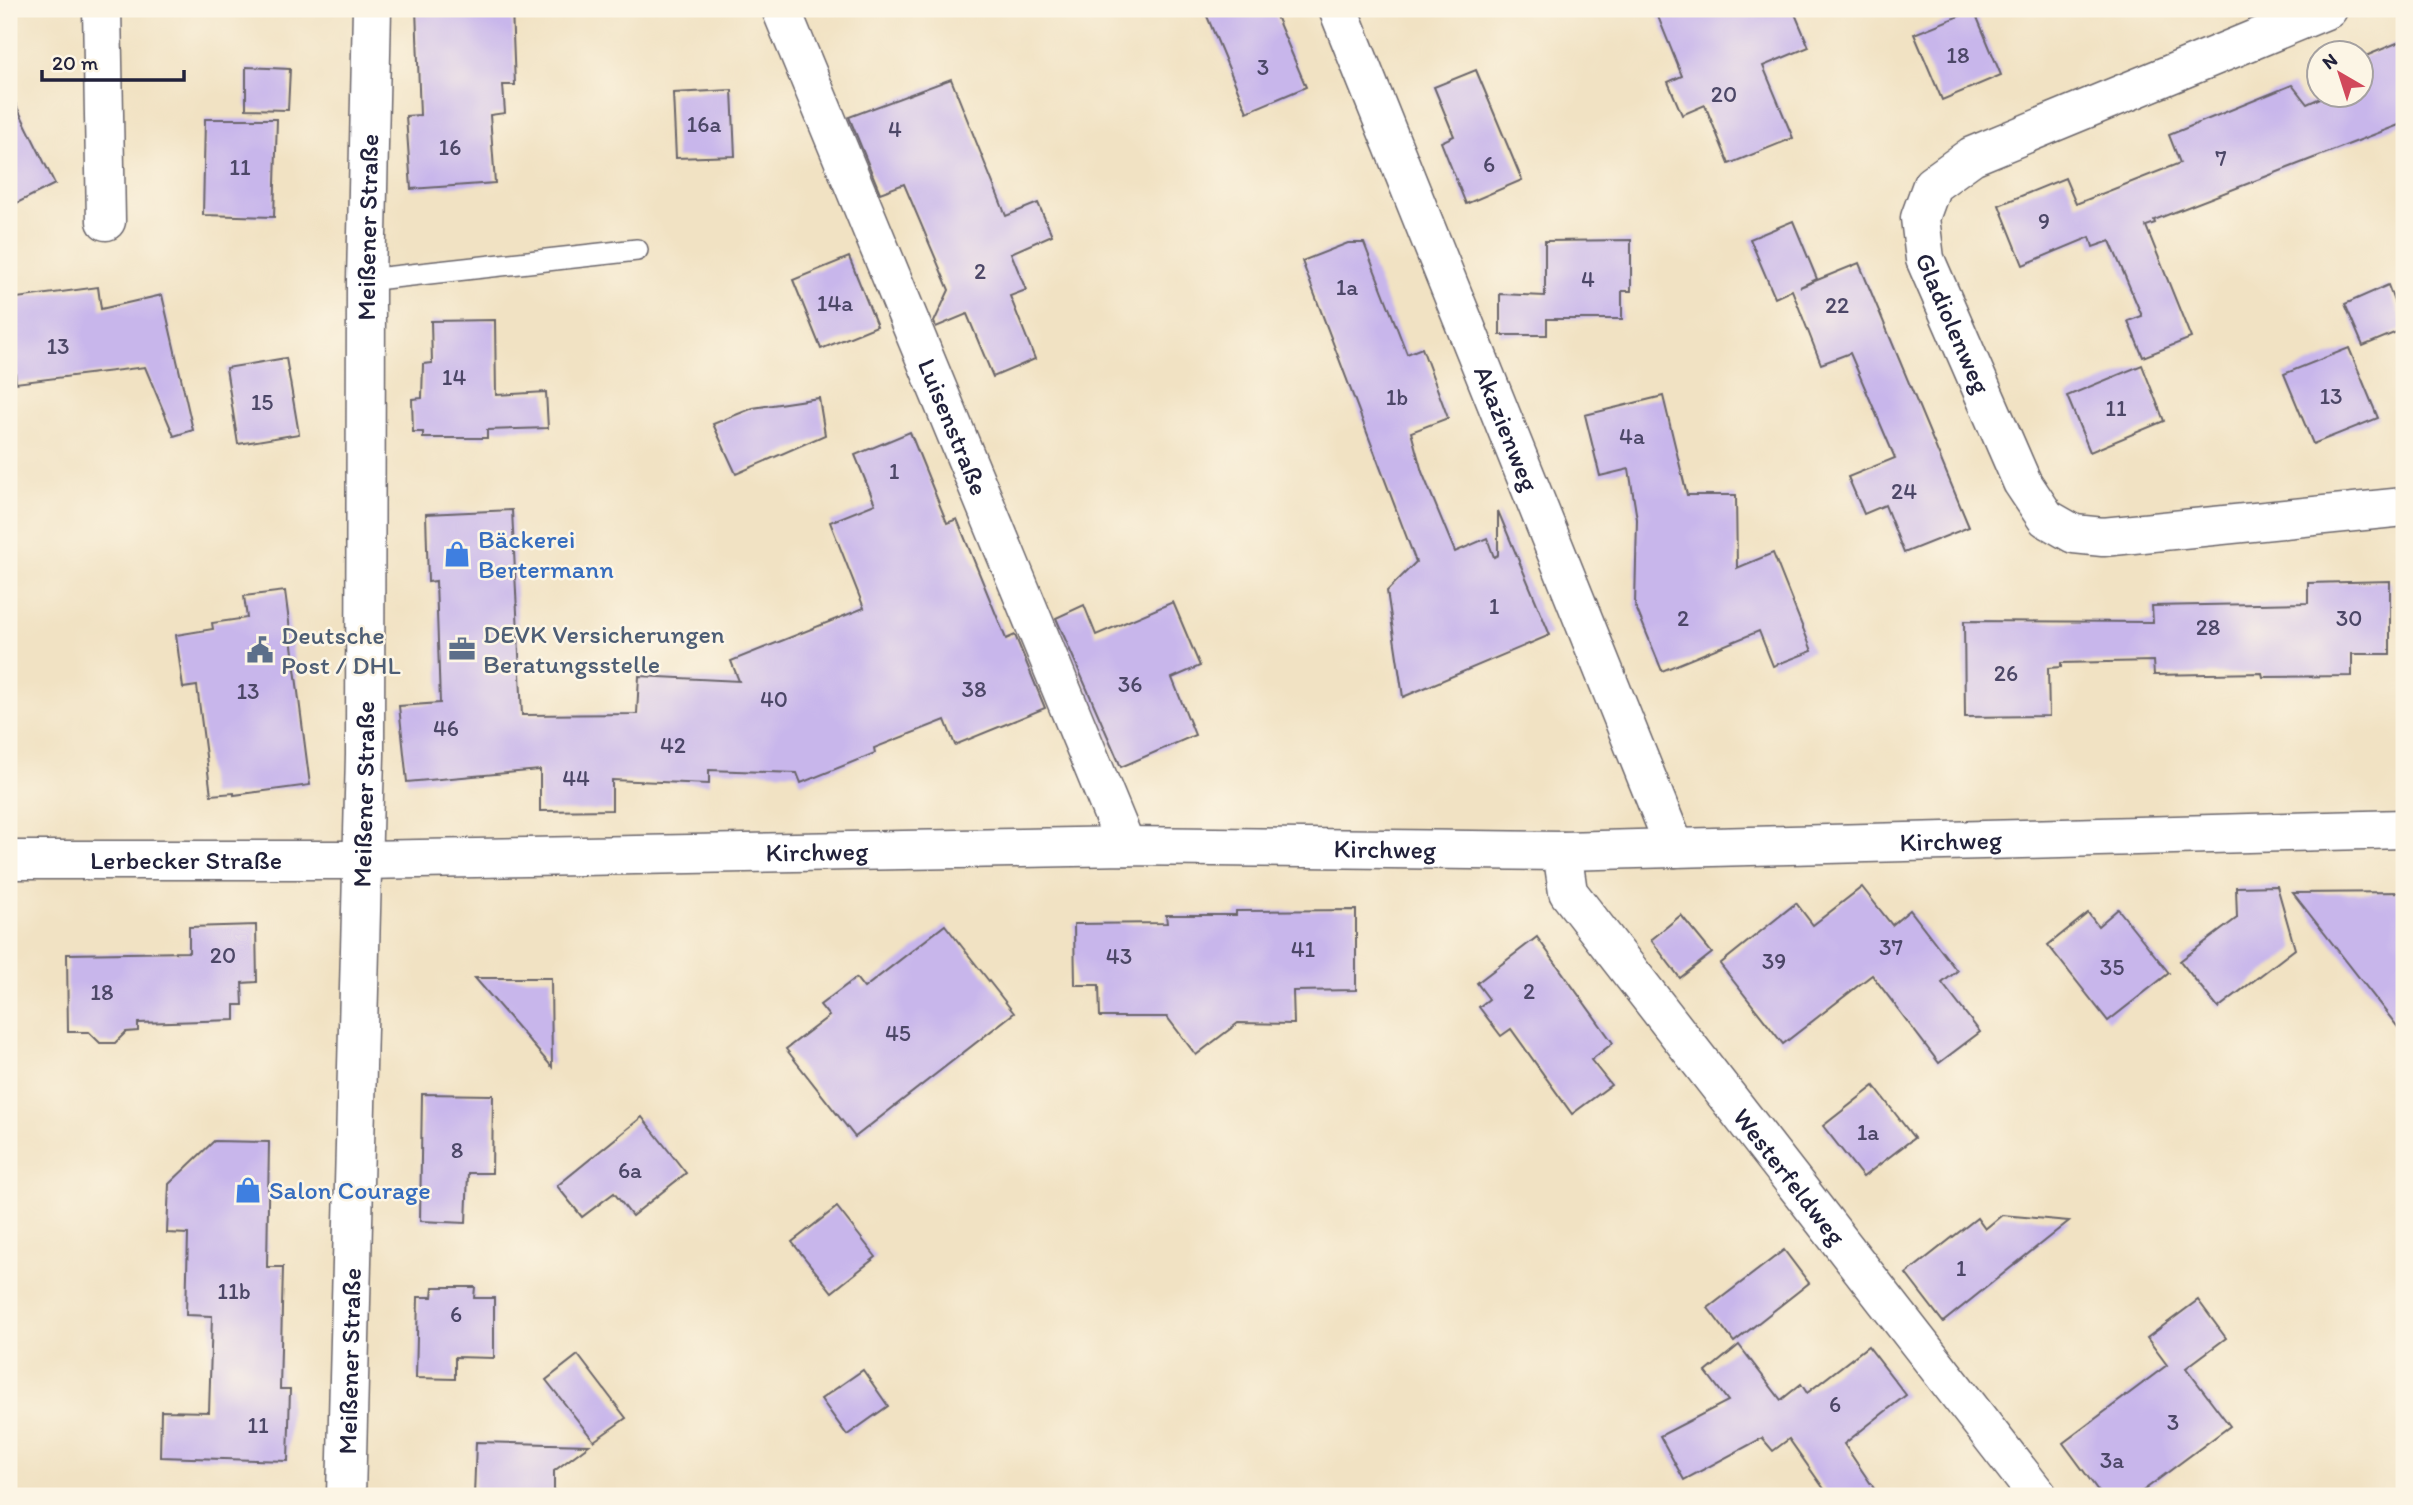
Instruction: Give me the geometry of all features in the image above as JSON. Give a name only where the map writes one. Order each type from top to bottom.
[{"type":"street","points":[[102,9],[106,221]]},
{"type":"street","name":"Meißener Straße","points":[[346,1496],[363,860],[366,280],[372,9]]},
{"type":"street","name":"Luisenstraße","points":[[781,9],[1126,846]]},
{"type":"street","name":"Akazienweg","points":[[1338,9],[1675,848]]},
{"type":"street","name":"Gladiolenweg","points":[[2328,9],[1972,156],[1932,185],[1920,218],[1925,259],[2022,482],[2046,518],[2074,534],[2103,537],[2404,507]]},
{"type":"street","name":"Kirchweg","points":[[363,860],[1126,846],[1562,851],[2404,829]]},
{"type":"street","name":"Westerfeldweg","points":[[1562,851],[1567,892],[2038,1496]]},
{"type":"street","name":"Lerbecker Straße","points":[[9,860],[363,860]]},
{"type":"lane","points":[[366,280],[637,250]]},
{"type":"building","points":[[416,9],[512,9],[515,85],[503,85],[505,113],[490,115],[495,183],[411,189],[406,116],[420,115]]},
{"type":"building","points":[[1204,9],[1273,9],[1306,87],[1247,112]]},
{"type":"building","points":[[1655,9],[1793,9],[1809,47],[1763,66],[1793,138],[1729,164],[1705,105],[1682,115],[1668,82],[1682,76]]},
{"type":"building","points":[[1974,10],[2001,75],[1942,100],[1914,34]]},
{"type":"building","points":[[2404,40],[2404,123],[2154,220],[2155,223],[2146,226],[2191,338],[2143,357],[2128,321],[2142,316],[2110,241],[2093,247],[2090,237],[2023,265],[1999,205],[2065,178],[2076,204],[2180,163],[2169,135],[2292,85],[2304,100],[2304,108],[2374,108],[2374,53]]},
{"type":"building","points":[[246,67],[290,69],[288,110],[246,109]]},
{"type":"building","points":[[1476,70],[1522,180],[1466,204],[1441,142],[1454,136],[1434,87]]},
{"type":"building","points":[[951,79],[1006,216],[1038,203],[1052,235],[1011,253],[1026,290],[1010,296],[1035,359],[993,377],[967,314],[936,327],[934,322],[949,290],[904,184],[880,193],[849,117]]},
{"type":"building","points":[[732,90],[735,156],[676,158],[673,93]]},
{"type":"building","points":[[9,91],[55,184],[9,207]]},
{"type":"building","points":[[205,119],[277,119],[274,217],[203,215]]},
{"type":"building","points":[[1793,221],[1817,279],[1800,287],[1859,263],[1969,527],[1904,553],[1885,505],[1864,514],[1848,477],[1895,458],[1850,353],[1821,364],[1792,290],[1775,298],[1750,239]]},
{"type":"building","points":[[1631,240],[1631,291],[1622,291],[1622,319],[1547,319],[1547,335],[1500,335],[1500,294],[1545,296],[1545,241]]},
{"type":"building","points":[[1348,243],[1364,243],[1407,354],[1422,348],[1448,418],[1411,432],[1422,472],[1455,552],[1487,538],[1494,557],[1498,555],[1498,511],[1550,635],[1403,697],[1387,591],[1416,562],[1302,261]]},
{"type":"building","points":[[849,257],[877,326],[821,349],[793,280]]},
{"type":"building","points":[[2388,285],[2404,329],[2363,346],[2345,304]]},
{"type":"building","points":[[98,287],[101,309],[162,295],[193,430],[174,436],[145,367],[16,383],[9,299]]},
{"type":"building","points":[[495,320],[496,395],[546,392],[548,428],[487,430],[487,438],[423,438],[423,432],[413,432],[412,399],[422,398],[423,364],[432,363],[431,321]]},
{"type":"building","points":[[2349,348],[2378,418],[2313,444],[2284,374]]},
{"type":"building","points":[[286,358],[299,434],[238,444],[226,368]]},
{"type":"building","points":[[2142,365],[2164,421],[2090,452],[2067,396]]},
{"type":"building","points":[[1663,396],[1687,495],[1736,495],[1737,568],[1773,553],[1812,651],[1773,666],[1759,631],[1662,671],[1635,605],[1637,519],[1629,469],[1600,476],[1585,415]]},
{"type":"building","points":[[819,398],[825,435],[736,474],[713,424],[753,408]]},
{"type":"building","points":[[910,432],[947,523],[957,519],[1006,639],[1015,635],[1045,708],[955,745],[945,720],[874,748],[875,753],[801,783],[797,773],[709,770],[709,784],[612,780],[612,810],[540,811],[540,770],[407,782],[399,706],[440,703],[436,581],[428,582],[426,514],[512,510],[522,715],[637,714],[639,676],[739,681],[731,661],[864,608],[830,522],[875,504],[855,455]]},
{"type":"building","points":[[2390,581],[2390,654],[2352,654],[2352,676],[2263,677],[2262,673],[2154,675],[2153,661],[2061,663],[2061,667],[2048,668],[2049,716],[1965,717],[1964,621],[2153,622],[2152,606],[2308,603],[2308,583]]},
{"type":"building","points":[[285,591],[310,785],[234,795],[211,795],[197,686],[183,688],[176,635],[213,629],[212,623],[247,618],[244,596]]},
{"type":"building","points":[[1173,602],[1200,666],[1172,678],[1195,735],[1121,767],[1056,618],[1084,605],[1096,635]]},
{"type":"building","points":[[2277,886],[2295,949],[2218,1008],[2180,961],[2237,918],[2236,887]]},
{"type":"building","points":[[1862,887],[1892,925],[1910,910],[1957,971],[1942,983],[1980,1032],[1939,1063],[1872,975],[1783,1044],[1720,964],[1796,903],[1813,925]]},
{"type":"building","points":[[2404,892],[2404,1035],[2293,893]]},
{"type":"building","points":[[2118,909],[2169,973],[2108,1021],[2048,945],[2088,913],[2098,926]]},
{"type":"building","points":[[1356,910],[1356,990],[1293,991],[1294,1024],[1238,1023],[1196,1055],[1167,1017],[1100,1017],[1099,985],[1075,985],[1074,924],[1167,923],[1166,915],[1236,915],[1236,911]]},
{"type":"building","points":[[1681,915],[1712,953],[1680,978],[1651,940]]},
{"type":"building","points":[[256,925],[257,982],[242,983],[243,1005],[235,1005],[235,1020],[138,1023],[138,1031],[126,1032],[115,1043],[100,1043],[89,1032],[68,1032],[67,954],[189,952],[189,927]]},
{"type":"building","points":[[945,925],[1014,1013],[855,1137],[786,1049],[829,1016],[820,1005],[856,978],[864,988]]},
{"type":"building","points":[[1537,937],[1613,1043],[1591,1060],[1611,1085],[1572,1114],[1511,1029],[1501,1036],[1479,1007],[1489,999],[1477,983]]},
{"type":"building","points":[[475,978],[551,978],[552,1067]]},
{"type":"building","points":[[1874,1086],[1914,1138],[1863,1177],[1823,1126]]},
{"type":"building","points":[[422,1094],[493,1095],[492,1173],[468,1173],[466,1223],[420,1221]]},
{"type":"building","points":[[642,1117],[686,1173],[632,1216],[614,1193],[582,1217],[557,1186]]},
{"type":"building","points":[[214,1141],[269,1142],[267,1267],[283,1267],[280,1389],[290,1389],[288,1461],[160,1457],[161,1411],[209,1412],[212,1316],[186,1315],[188,1234],[167,1233],[169,1184]]},
{"type":"building","points":[[837,1207],[876,1257],[832,1292],[792,1242]]},
{"type":"building","points":[[2002,1215],[2069,1221],[1943,1322],[1906,1274],[1977,1218],[1985,1229]]},
{"type":"building","points":[[1784,1250],[1809,1283],[1734,1342],[1708,1308]]},
{"type":"building","points":[[433,1287],[475,1287],[474,1298],[494,1298],[494,1358],[455,1357],[455,1379],[416,1378],[418,1297],[432,1297]]},
{"type":"building","points":[[2198,1300],[2226,1338],[2186,1368],[2230,1426],[2136,1496],[2102,1496],[2063,1443],[2167,1365],[2147,1338]]},
{"type":"building","points":[[1739,1345],[1781,1400],[1801,1384],[1807,1393],[1868,1346],[1906,1395],[1844,1444],[1879,1496],[1829,1496],[1789,1439],[1773,1451],[1762,1438],[1684,1480],[1660,1436],[1728,1401],[1706,1372]]},
{"type":"building","points":[[578,1355],[626,1418],[594,1441],[546,1380]]},
{"type":"building","points":[[863,1370],[888,1406],[847,1435],[821,1399]]},
{"type":"building","points":[[476,1442],[589,1445],[554,1471],[554,1496],[474,1496]]},
{"type":"place","name":"Bäckerei Bertermann","points":[[457,554]]},
{"type":"place","name":"DEVK Versicherungen Beratungsstelle","points":[[462,649]]},
{"type":"place","name":"Deutsche Post / DHL","points":[[260,650]]},
{"type":"place","name":"Salon Courage","points":[[248,1190]]}]
